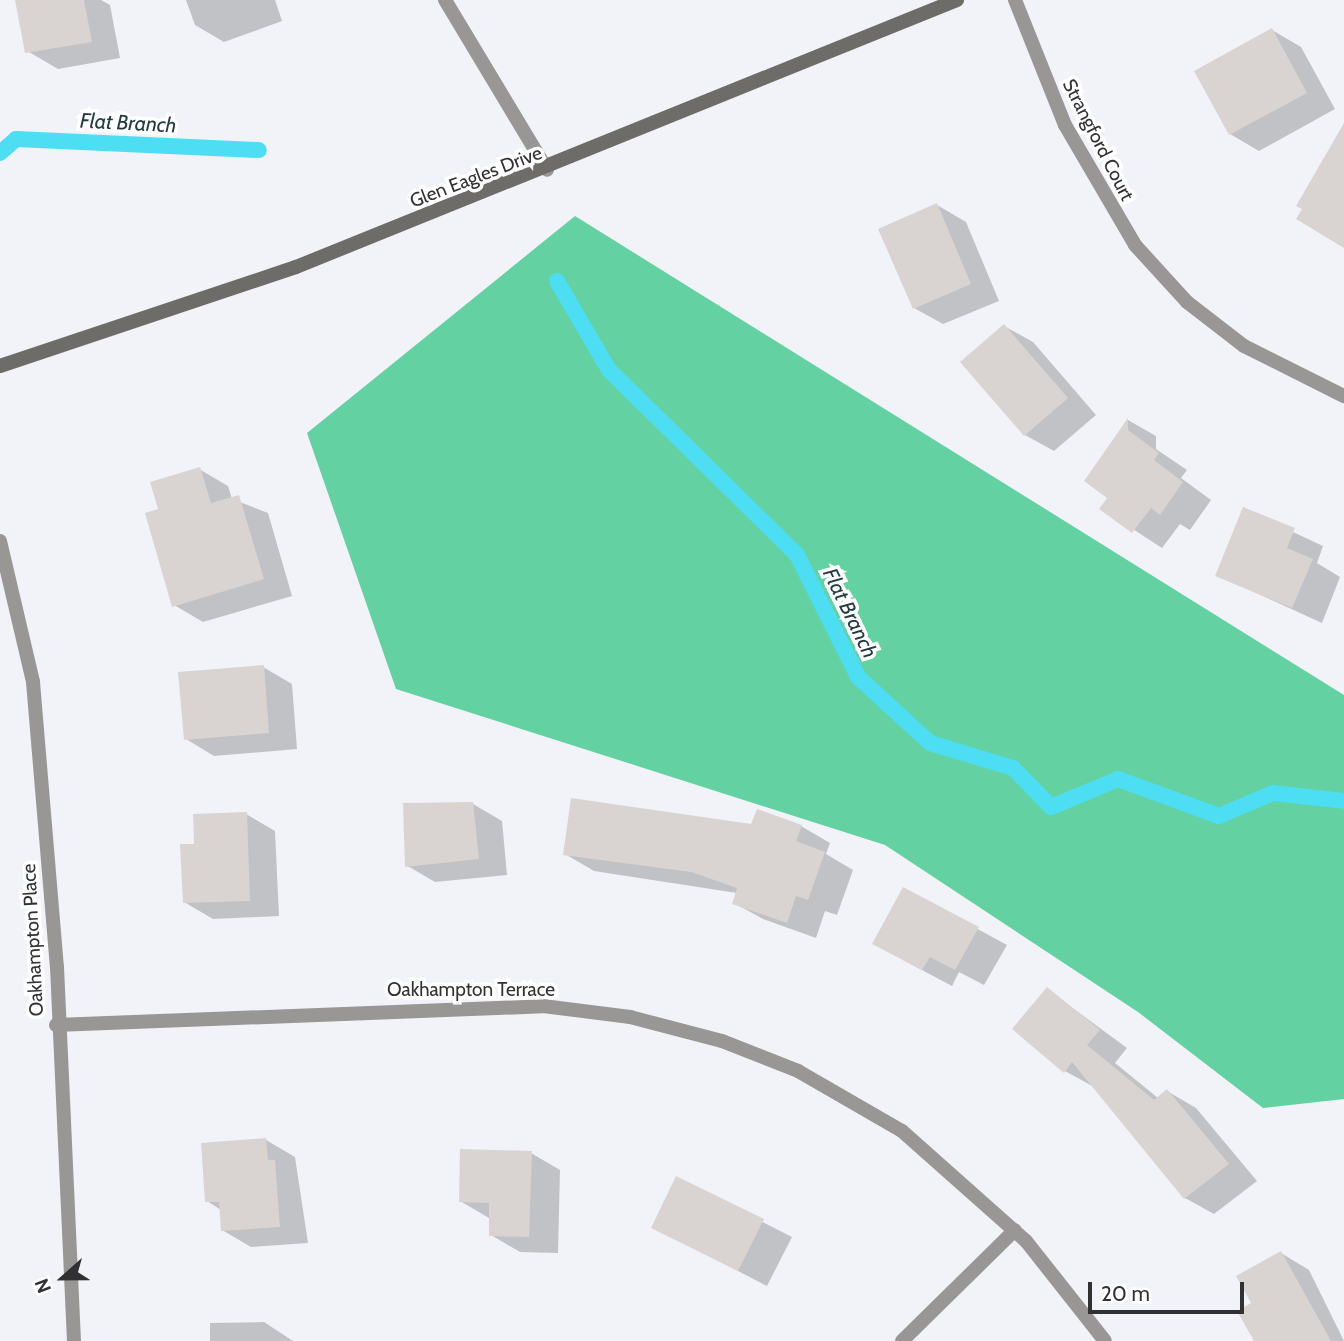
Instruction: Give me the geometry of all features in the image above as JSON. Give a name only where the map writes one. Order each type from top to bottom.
[{"type":"street","points":[[445,0],[547,170]]},
{"type":"street","name":"Glen Eagles Drive","points":[[0,366],[296,267],[547,170],[957,0]]},
{"type":"street","name":"Strangford Court","points":[[1015,0],[1065,125],[1135,245],[1187,302],[1244,346],[1344,396]]},
{"type":"street","name":"Oakhampton Place","points":[[0,541],[33,682],[74,1341]]},
{"type":"street","name":"Oakhampton Terrace","points":[[56,1025],[543,1006],[630,1017],[723,1041],[843,1094],[902,1131],[1015,1230],[1105,1341]]},
{"type":"street","points":[[902,1341],[1015,1230]]},
{"type":"green space","points":[[575,216],[1344,695],[1344,1099],[1263,1108],[1138,1012],[885,845],[396,689],[307,433]]},
{"type":"building","points":[[15,0],[84,0],[92,42],[25,53]]},
{"type":"building","points":[[1272,28],[1307,93],[1229,135],[1194,71]]},
{"type":"building","points":[[1344,123],[1344,248],[1296,219],[1302,209],[1296,206]]},
{"type":"building","points":[[937,203],[971,284],[913,309],[878,229]]},
{"type":"building","points":[[1004,324],[1068,398],[1024,436],[960,362]]},
{"type":"building","points":[[1128,418],[1128,430],[1159,453],[1154,460],[1183,482],[1160,515],[1151,508],[1132,533],[1099,509],[1107,498],[1084,481]]},
{"type":"building","points":[[200,467],[211,503],[239,495],[264,579],[172,607],[145,513],[158,509],[150,482]]},
{"type":"building","points":[[1243,507],[1295,528],[1287,548],[1313,559],[1292,608],[1215,576]]},
{"type":"building","points":[[264,665],[269,733],[184,740],[178,672]]},
{"type":"building","points":[[571,798],[751,824],[757,809],[802,825],[796,841],[825,852],[808,900],[796,896],[787,923],[732,904],[737,888],[691,872],[563,855]]},
{"type":"building","points":[[473,802],[479,859],[405,867],[403,803]]},
{"type":"building","points":[[247,812],[250,901],[183,903],[180,844],[194,844],[193,814]]},
{"type":"building","points":[[903,887],[979,927],[955,970],[930,957],[922,970],[872,944]]},
{"type":"building","points":[[1047,987],[1100,1030],[1087,1045],[1154,1100],[1167,1089],[1229,1164],[1184,1199],[1072,1062],[1064,1073],[1012,1029]]},
{"type":"building","points":[[266,1138],[268,1160],[275,1160],[280,1227],[221,1231],[219,1202],[205,1202],[201,1143]]},
{"type":"building","points":[[460,1149],[532,1151],[529,1237],[489,1236],[489,1203],[459,1202]]},
{"type":"building","points":[[676,1176],[764,1219],[738,1271],[651,1228]]},
{"type":"building","points":[[1281,1251],[1331,1341],[1254,1341],[1237,1311],[1251,1303],[1236,1276]]},
{"type":"waterway","name":"Flat Branch","points":[[0,153],[16,139],[259,150]]},
{"type":"waterway","name":"Flat Branch","points":[[557,281],[609,370],[797,555],[858,677],[930,743],[1013,768],[1051,807],[1118,779],[1219,816],[1273,793],[1344,801]]}]
